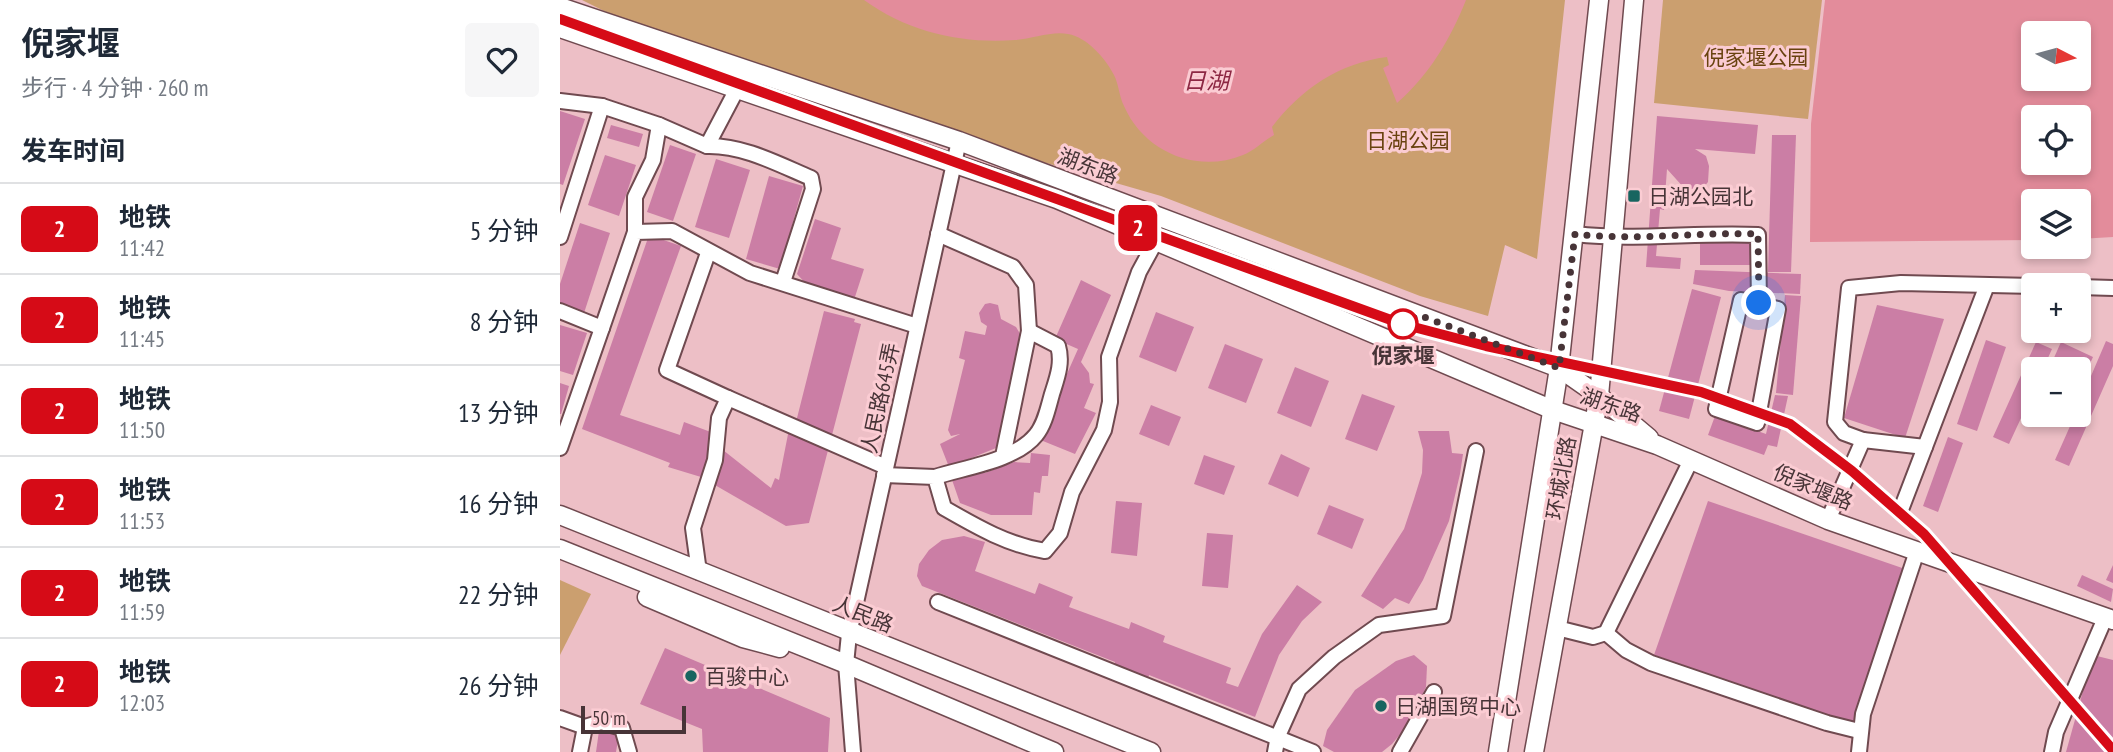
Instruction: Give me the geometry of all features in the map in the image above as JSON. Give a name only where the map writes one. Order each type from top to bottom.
[{"type":"main road","name":"环城北路","points":[[1498,752],[1559,368],[1599,0]]},
{"type":"main road","name":"环城北路","points":[[1534,752],[1599,396],[1633,0]]},
{"type":"main road","name":"湖东路","points":[[560,7],[958,141],[1559,368],[1599,396],[1657,445]]},
{"type":"main road","name":"湖东路","points":[[560,28],[953,163],[1157,239],[1553,410],[1657,445]]},
{"type":"main road","name":"倪家堰路","points":[[1657,445],[1828,520],[2109,619]]},
{"type":"main road","name":"人民路","points":[[560,515],[849,634],[1151,752]]},
{"type":"main road","points":[[560,549],[846,664],[1054,752]]},
{"type":"main road","points":[[560,559],[743,638],[846,664]]},
{"type":"street","points":[[707,146],[737,89]]},
{"type":"street","points":[[560,101],[602,106],[659,125],[707,146],[723,145],[779,163],[811,178],[813,189],[783,282]]},
{"type":"street","points":[[560,237],[567,192],[602,106]]},
{"type":"street","points":[[560,448],[635,232],[635,197],[653,160],[659,125]]},
{"type":"street","name":"人民路645弄","points":[[853,752],[846,664],[849,634],[958,141]]},
{"type":"street","points":[[635,232],[672,231],[708,253],[750,273],[917,327]]},
{"type":"street","points":[[938,234],[1013,267],[1026,285],[1029,331],[1003,456]]},
{"type":"street","points":[[1575,234],[1612,238],[1758,234],[1759,303]]},
{"type":"street","points":[[935,477],[944,508],[995,537],[1045,551],[1051,547],[1060,533],[1078,477],[1104,430],[1110,402],[1109,357],[1139,272],[1157,239]]},
{"type":"street","points":[[708,253],[667,370],[885,471],[935,477],[1021,449],[1036,436],[1043,424],[1062,358],[1058,346],[1029,331]]},
{"type":"street","points":[[1924,447],[1863,440],[1844,433],[1835,422],[1849,288],[1901,283],[2021,286]]},
{"type":"street","points":[[1902,508],[1987,285]]},
{"type":"street","points":[[2091,287],[2113,288]]},
{"type":"street","points":[[1741,300],[1759,303],[1778,309],[1757,423],[1716,409],[1741,300]]},
{"type":"street","points":[[560,310],[602,328]]},
{"type":"street","points":[[699,572],[693,528],[715,460],[719,418],[727,398]]},
{"type":"street","points":[[1828,520],[1863,440]]},
{"type":"street","points":[[1275,752],[1278,736],[1299,689],[1334,657],[1379,625],[1443,616],[1476,451]]},
{"type":"street","points":[[1557,628],[1594,637],[1606,633],[1691,460]]},
{"type":"street","points":[[1859,752],[1859,731],[1886,638],[1917,551]]},
{"type":"street","points":[[938,602],[1313,752]]},
{"type":"street","points":[[2052,752],[2056,732],[2109,619]]},
{"type":"street","points":[[1606,633],[1626,650],[1651,663],[1827,723],[1859,731]]},
{"type":"street","points":[[1400,752],[1434,692]]},
{"type":"street","points":[[560,718],[585,727],[601,722],[622,728],[628,752]]},
{"type":"street","points":[[580,752],[585,727]]},
{"type":"green space","name":"日湖公园","points":[[582,0],[1565,0],[1537,259],[1505,245],[1488,316],[1420,296],[1161,196],[1036,160],[901,111],[769,71],[618,18]]},
{"type":"green space","name":"倪家堰公园","points":[[1663,0],[1822,0],[1808,119],[1654,103]]},
{"type":"green space","points":[[560,580],[591,594],[560,655]]},
{"type":"water","name":"日湖","points":[[864,0],[1466,0],[1438,56],[1419,81],[1397,103],[1383,68],[1389,65],[1387,57],[1369,60],[1337,72],[1308,90],[1272,127],[1274,135],[1251,151],[1226,160],[1208,162],[1174,155],[1145,136],[1124,106],[1111,69],[1082,39],[1068,34],[995,41],[956,38],[917,28]]},
{"type":"water","points":[[1825,0],[2113,0],[2113,237],[2091,238],[2091,189],[2021,189],[2021,240],[1810,242],[1811,124]]},
{"type":"building","points":[[560,111],[585,119],[563,185],[560,184]]},
{"type":"building","points":[[1657,116],[1758,125],[1755,154],[1695,149],[1706,156],[1709,166],[1708,182],[1702,189],[1685,189],[1667,169],[1664,210],[1660,209],[1656,256],[1681,258],[1680,269],[1646,267]]},
{"type":"building","points":[[611,125],[643,134],[639,147],[607,138]]},
{"type":"building","points":[[1772,135],[1796,135],[1791,272],[1768,272]]},
{"type":"building","points":[[670,145],[696,154],[673,221],[647,212]]},
{"type":"building","points":[[605,155],[636,165],[619,216],[588,205]]},
{"type":"building","points":[[716,159],[750,170],[729,238],[695,227]]},
{"type":"building","points":[[769,176],[803,186],[780,269],[746,259]]},
{"type":"building","points":[[815,219],[841,228],[831,259],[864,269],[854,300],[808,286],[797,274]]},
{"type":"building","points":[[580,223],[610,233],[584,313],[560,305],[560,284]]},
{"type":"building","points":[[649,235],[681,246],[620,415],[680,435],[684,422],[716,434],[723,450],[771,488],[775,478],[779,480],[790,424],[795,426],[824,311],[855,319],[854,322],[861,324],[809,523],[786,526],[701,477],[668,467],[670,463],[582,429]]},
{"type":"building","points":[[1700,239],[1752,240],[1751,265],[1700,265]]},
{"type":"building","points":[[1695,270],[1801,274],[1800,294],[1729,291],[1693,284]]},
{"type":"building","points":[[1081,280],[1111,295],[1081,362],[1089,373],[1090,383],[1094,384],[1084,408],[1096,413],[1075,454],[1038,439],[1078,349],[1055,339]]},
{"type":"building","points":[[1692,289],[1721,297],[1689,419],[1659,411]]},
{"type":"building","points":[[1785,295],[1801,296],[1793,395],[1776,393]]},
{"type":"building","points":[[985,304],[998,305],[1001,319],[1016,327],[1022,337],[996,448],[949,467],[940,444],[960,434],[951,436],[948,430],[965,360],[959,358],[965,331],[985,335],[987,326],[981,322],[979,313]]},
{"type":"building","points":[[1877,305],[1944,319],[1905,438],[1844,418]]},
{"type":"building","points":[[1156,312],[1194,327],[1176,372],[1139,357]]},
{"type":"building","points":[[560,325],[587,333],[573,375],[560,371]]},
{"type":"building","points":[[1986,340],[2006,347],[1977,431],[1957,424]]},
{"type":"building","points":[[2106,341],[2113,344],[2113,366],[2091,416],[2091,376]]},
{"type":"building","points":[[2036,343],[2052,349],[2048,357],[2029,357]]},
{"type":"building","points":[[2061,343],[2063,343],[2093,357],[2091,361],[2091,357],[2054,357]]},
{"type":"building","points":[[1225,344],[1263,359],[1246,403],[1208,388]]},
{"type":"building","points":[[1295,367],[1329,381],[1311,427],[1277,413]]},
{"type":"building","points":[[2021,375],[2021,418],[2009,444],[1993,437]]},
{"type":"building","points":[[560,383],[569,386],[561,414],[560,414]]},
{"type":"building","points":[[1362,394],[1395,406],[1377,451],[1345,439]]},
{"type":"building","points":[[1775,395],[1788,396],[1777,447],[1768,445],[1764,455],[1708,435],[1715,416],[1766,434]]},
{"type":"building","points":[[1151,405],[1181,417],[1169,446],[1139,434]]},
{"type":"building","points":[[2070,427],[2086,427],[2069,466],[2055,460]]},
{"type":"building","points":[[1418,431],[1449,431],[1452,453],[1463,454],[1460,474],[1449,521],[1423,580],[1409,604],[1395,598],[1383,609],[1361,596],[1404,529],[1422,473],[1423,450]]},
{"type":"building","points":[[1948,437],[1963,443],[1938,512],[1923,506]]},
{"type":"building","points":[[1031,453],[1050,455],[1048,476],[1042,476],[1040,493],[1034,492],[1032,515],[991,515],[960,503],[951,477],[983,466],[985,473],[1014,462],[1030,463]]},
{"type":"building","points":[[1281,454],[1310,468],[1298,497],[1268,484]]},
{"type":"building","points":[[1204,455],[1235,466],[1224,495],[1194,484]]},
{"type":"building","points":[[1116,501],[1142,503],[1137,556],[1111,553]]},
{"type":"building","points":[[1708,501],[1908,570],[1855,725],[1654,655]]},
{"type":"building","points":[[1329,505],[1364,519],[1352,549],[1317,534]]},
{"type":"building","points":[[1207,533],[1233,535],[1228,588],[1202,586]]},
{"type":"building","points":[[964,536],[985,542],[975,571],[1035,594],[1039,583],[1073,597],[1069,607],[1129,629],[1131,622],[1165,636],[1163,642],[1231,668],[1226,683],[1238,687],[1262,634],[1297,585],[1322,602],[1302,621],[1279,655],[1255,717],[1149,675],[1148,679],[1114,665],[1115,662],[922,586],[917,576],[919,564],[929,550],[942,540]]},
{"type":"building","points":[[2113,565],[2113,583],[2106,580]]},
{"type":"building","points":[[2082,575],[2113,589],[2111,602],[2077,586]]},
{"type":"building","name":"百骏中心","points":[[665,648],[830,718],[828,752],[703,752],[702,729],[640,704]]},
{"type":"building","name":"日湖国贸中心","points":[[1414,655],[1427,666],[1426,687],[1409,724],[1392,744],[1382,752],[1334,752],[1323,746],[1327,730],[1355,690],[1396,661]]},
{"type":"building","points":[[2093,655],[2113,660],[2113,752],[2066,752]]},
{"type":"building","points":[[599,731],[619,734],[616,752],[596,752]]},
{"type":"metro line","name":"2","points":[[560,19],[1402,324],[1486,346],[1701,392],[1790,424],[1852,471],[1924,534],[2113,750]]},
{"type":"place","name":"日湖公园北","points":[[1634,196]]},
{"type":"place","name":"倪家堰","points":[[1403,324]]},
{"type":"place","name":"百骏中心","points":[[691,676]]},
{"type":"place","name":"日湖国贸中心","points":[[1381,706]]},
{"type":"route","points":[[1403,324],[1419,315],[1559,368],[1575,234],[1612,238],[1758,234],[1759,303]]}]
